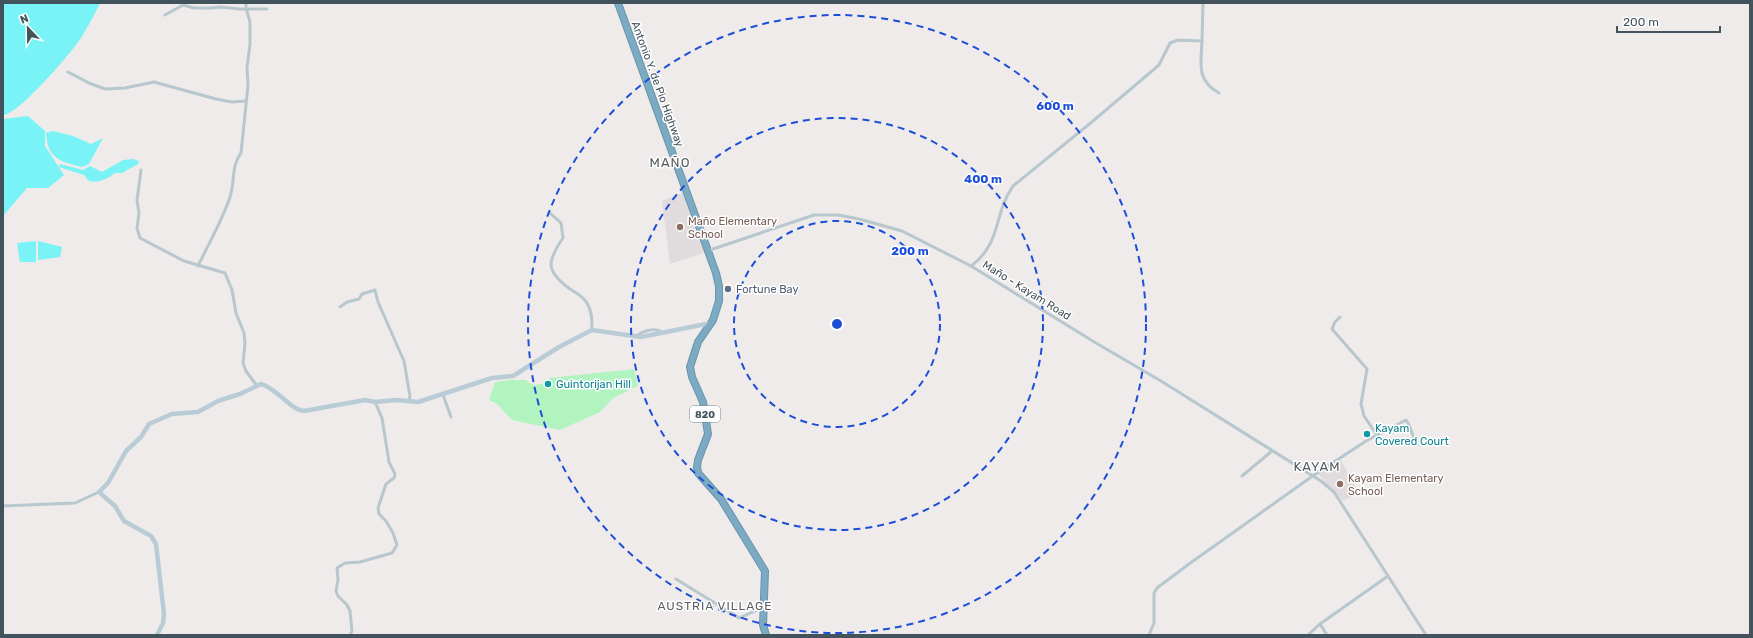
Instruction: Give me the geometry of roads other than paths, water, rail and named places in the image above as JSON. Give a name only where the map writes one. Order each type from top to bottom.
[{"type":"highway","name":"Antonio Y. de Pio Highway","points":[[618,3],[716,273],[720,301],[711,323],[698,342],[690,367],[692,378],[703,402],[708,428],[706,441],[698,460],[698,473],[721,499],[765,571],[766,582],[763,625],[766,635]]},
{"type":"street","points":[[198,266],[224,214],[234,178],[236,159],[241,153],[248,85],[247,68],[250,38],[250,22],[246,3]]},
{"type":"street","points":[[1203,3],[1201,69],[1203,78],[1209,87],[1219,93]]},
{"type":"street","points":[[165,15],[183,5],[194,8],[221,7],[239,9],[267,9]]},
{"type":"street","points":[[971,266],[991,245],[1000,210],[1006,196],[1013,186],[1093,121],[1158,64],[1170,43],[1178,40],[1202,42]]},
{"type":"street","points":[[68,72],[89,83],[105,89],[125,88],[154,82],[216,99],[232,102],[246,101]]},
{"type":"street","points":[[141,170],[137,200],[137,233],[140,238],[184,261],[225,273],[232,290],[236,313],[244,333],[245,343],[243,363],[257,386]]},
{"type":"street","points":[[550,213],[560,223],[563,238],[552,252],[550,264],[555,275],[586,301],[592,314],[592,330]]},
{"type":"street","name":"Maño - Kayam Road","points":[[707,251],[727,246],[804,217],[827,214],[859,219],[902,231],[971,266],[1161,381],[1272,451],[1314,475],[1334,492],[1426,635]]},
{"type":"street","points":[[340,307],[347,302],[359,299],[362,294],[375,290],[381,308],[404,361],[410,396],[409,401]]},
{"type":"street","points":[[1340,317],[1332,328],[1367,369],[1361,404],[1364,416],[1377,435]]},
{"type":"street","points":[[3,506],[75,503],[99,492],[108,483],[126,451],[140,437],[149,424],[172,414],[198,412],[261,384],[268,386],[296,408],[304,411],[364,400],[375,402],[397,400],[418,402],[492,378],[512,376],[559,347],[592,330],[636,336],[664,333],[711,323]]},
{"type":"street","points":[[443,395],[451,416]]},
{"type":"street","points":[[350,635],[352,631],[350,611],[347,605],[338,596],[336,591],[338,580],[337,568],[345,563],[360,562],[392,554],[397,545],[393,533],[378,511],[379,503],[386,484],[394,478],[395,474],[389,462],[382,418],[375,402]]},
{"type":"street","points":[[1149,635],[1154,623],[1154,593],[1157,588],[1188,564],[1314,475],[1377,435],[1406,420],[1417,445]]},
{"type":"street","points":[[1242,476],[1272,451]]},
{"type":"street","points":[[99,492],[114,506],[124,521],[151,536],[156,544],[164,614],[163,623],[157,635]]},
{"type":"street","points":[[1308,635],[1320,624],[1388,576]]},
{"type":"street","points":[[676,579],[739,618],[764,607]]},
{"type":"street","points":[[1320,624],[1327,635]]},
{"type":"water","points":[[3,3],[100,3],[81,38],[56,69],[32,95],[10,112],[3,115]]},
{"type":"water","points":[[28,116],[45,131],[45,146],[64,175],[48,188],[27,188],[3,216],[3,119]]},
{"type":"water","points":[[53,131],[73,136],[91,144],[103,138],[89,164],[82,167],[67,163],[56,158],[52,154],[47,142],[46,133]]},
{"type":"water","points":[[133,159],[139,161],[138,164],[122,173],[115,173],[100,181],[89,181],[84,175],[59,167],[60,164],[83,170],[90,166],[102,172],[123,160]]},
{"type":"water","points":[[36,241],[36,262],[20,262],[17,243]]},
{"type":"water","points":[[38,241],[62,247],[60,257],[38,260]]},
{"type":"place","name":"Maño Elementary School","points":[[680,227]]},
{"type":"place","name":"Fortune Bay","points":[[728,289]]},
{"type":"place","name":"Guintorijan Hill","points":[[548,384]]},
{"type":"place","name":"Kayam Covered Court","points":[[1367,434]]},
{"type":"place","name":"Kayam Elementary School","points":[[1340,484]]},
{"type":"district","name":"MAÑO","points":[[670,162]]},
{"type":"district","name":"KAYAM","points":[[1317,466]]},
{"type":"district","name":"AUSTRIA VILLAGE","points":[[715,606]]}]
